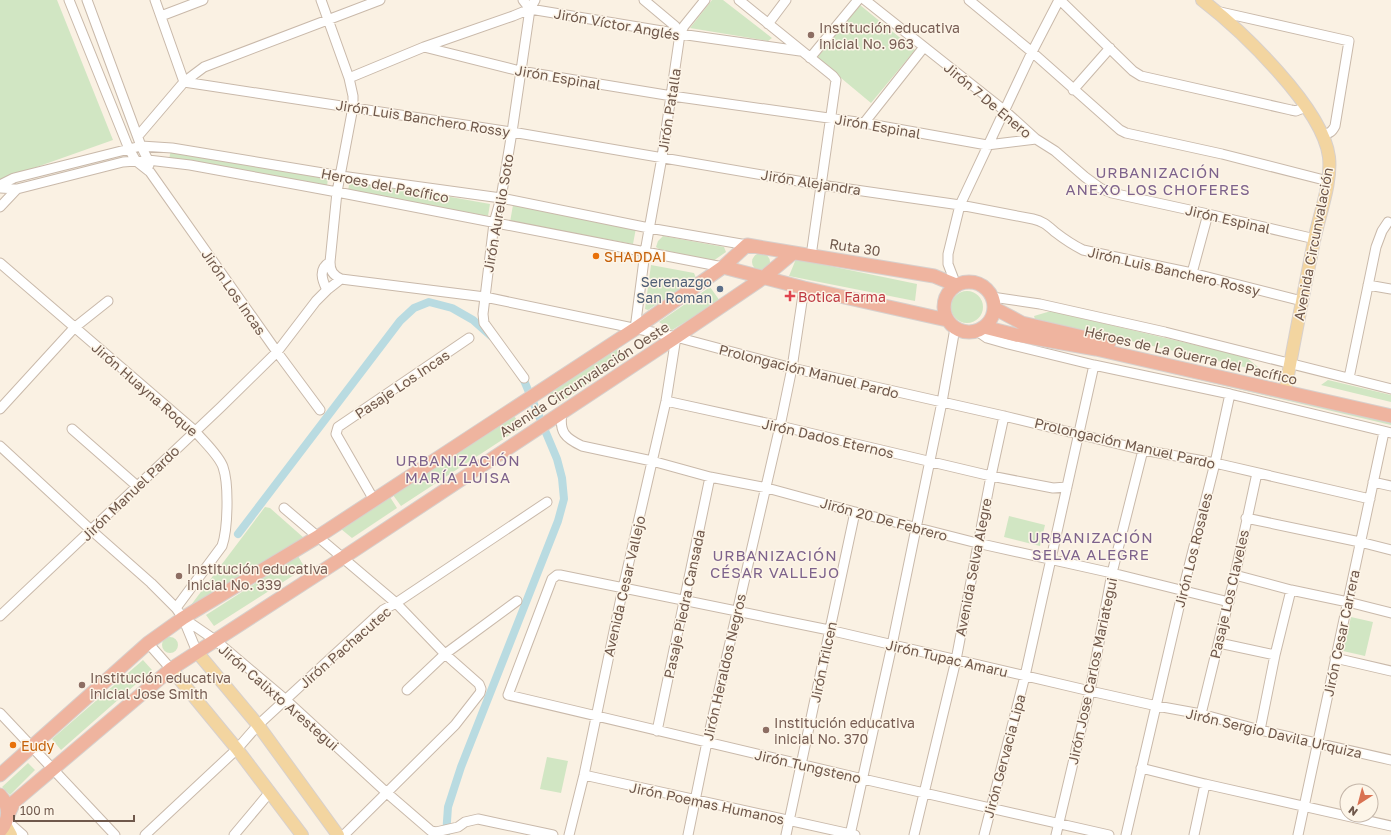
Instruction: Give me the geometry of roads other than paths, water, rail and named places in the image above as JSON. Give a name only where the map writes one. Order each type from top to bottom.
[{"type":"highway","name":"Ruta 30","points":[[747,246],[934,276],[956,285]]},
{"type":"highway","name":"Avenida Circunvalación Oeste","points":[[0,775],[148,643],[179,613],[318,536],[374,500],[635,329],[723,267],[747,246]]},
{"type":"highway","name":"Avenida Circunvalación Oeste","points":[[6,825],[14,802],[54,770],[171,669],[344,557],[676,337],[763,278],[793,253]]},
{"type":"highway","name":"Heroes del Pacífico","points":[[723,267],[763,278]]},
{"type":"highway","points":[[763,278],[951,324]]},
{"type":"highway","name":"Héroes de La Guerra del Pacífico","points":[[956,285],[967,282],[979,284],[984,288],[993,303],[1022,323],[1285,388],[1391,416]]},
{"type":"highway","points":[[951,324],[945,315],[944,303],[949,292],[956,285]]},
{"type":"highway","points":[[981,329],[991,318],[993,303]]},
{"type":"highway","name":"Héroes de La Guerra del Pacífico","points":[[951,324],[966,332],[981,329],[1016,334],[1391,408]]},
{"type":"highway","points":[[0,794],[6,804],[6,825]]},
{"type":"main road","name":"Avenida Circunvalación","points":[[1202,0],[1261,53],[1283,78],[1306,107],[1322,134],[1329,157],[1328,181],[1314,239],[1285,388]]},
{"type":"main road","points":[[197,652],[258,725],[338,835]]},
{"type":"main road","points":[[171,669],[270,792],[302,835]]},
{"type":"street","points":[[69,0],[129,149],[136,161],[150,172]]},
{"type":"street","points":[[87,0],[141,146],[148,160],[150,172]]},
{"type":"street","points":[[155,0],[184,82]]},
{"type":"street","points":[[161,16],[203,0]]},
{"type":"street","points":[[276,352],[306,313],[327,290],[342,279],[332,272],[330,262],[337,192],[353,107],[353,96],[349,78],[321,0]]},
{"type":"street","points":[[138,136],[184,82],[204,67],[380,0]]},
{"type":"street","points":[[349,78],[424,47],[530,9],[523,0]]},
{"type":"street","name":"Jirón Aurelio Soto","points":[[524,378],[484,323],[483,314],[494,223],[501,198],[530,9],[535,0]]},
{"type":"street","points":[[644,0],[675,26],[680,34]]},
{"type":"street","name":"Jirón Patalla","points":[[635,329],[645,252],[672,96],[680,34],[684,26],[705,0]]},
{"type":"street","points":[[739,0],[836,80],[811,256]]},
{"type":"street","points":[[768,24],[786,0]]},
{"type":"street","points":[[810,58],[858,0]]},
{"type":"street","name":"Jirón 7 De Enero","points":[[865,0],[1005,111],[1036,140]]},
{"type":"street","points":[[969,0],[1032,52],[1073,90],[1120,130],[1126,133],[1222,154],[1328,181]]},
{"type":"street","points":[[956,285],[948,264],[948,254],[960,205],[1032,52],[1060,0],[1133,71],[1141,76],[1291,110],[1306,107]]},
{"type":"street","name":"Jirón Víctor Anglés","points":[[530,9],[680,34],[800,51]]},
{"type":"street","points":[[1216,11],[1349,42],[1335,126],[1328,134],[1322,134]]},
{"type":"street","name":"Jirón Espinal","points":[[424,47],[520,71],[672,96],[864,123],[987,145],[1036,140],[1055,151],[1100,188],[1121,195],[1314,239]]},
{"type":"street","points":[[864,123],[924,47]]},
{"type":"street","points":[[1073,90],[1110,48]]},
{"type":"street","name":"Jirón Luis Banchero Rossy","points":[[184,82],[353,107],[662,157]]},
{"type":"street","name":"Heroes del Pacífico","points":[[0,186],[14,178],[141,146],[172,148],[341,176],[501,198],[747,246]]},
{"type":"street","name":"Jirón Alejandra","points":[[662,157],[821,185],[960,205]]},
{"type":"street","name":"Heroes del Pacífico","points":[[0,186],[17,189],[123,162],[148,160],[190,165],[337,192],[723,267]]},
{"type":"street","name":"Jirón Los Incas","points":[[150,172],[276,352],[320,410]]},
{"type":"street","points":[[0,207],[17,189]]},
{"type":"street","name":"Jirón Luis Banchero Rossy","points":[[960,205],[1040,220],[1074,246],[1082,250],[1192,273],[1302,301]]},
{"type":"street","points":[[1192,273],[1208,214]]},
{"type":"street","points":[[1349,378],[1376,247],[1382,231],[1388,222]]},
{"type":"street","points":[[327,290],[322,278],[322,272],[324,266],[330,262]]},
{"type":"street","name":"Jirón Huayna Roque","points":[[0,263],[195,431],[216,456],[223,467],[227,500],[225,539],[179,613]]},
{"type":"street","name":"Prolongación Manuel Pardo","points":[[342,279],[484,297],[676,337],[792,368],[1004,416],[1142,450],[1215,463],[1370,499]]},
{"type":"street","points":[[1368,285],[1391,289]]},
{"type":"street","name":"Jirón Heraldos Negros","points":[[688,835],[707,742],[780,426],[792,368],[804,288]]},
{"type":"street","points":[[0,409],[74,328],[108,301]]},
{"type":"street","points":[[993,303],[1050,306],[1165,332],[1391,389]]},
{"type":"street","points":[[851,835],[942,402],[951,324]]},
{"type":"street","points":[[981,329],[987,338],[1008,344],[1094,365],[1230,394],[1387,432]]},
{"type":"street","name":"Avenida Cesar Vallejo","points":[[569,835],[584,775],[595,716],[623,588],[666,402],[676,337]]},
{"type":"street","name":"Pasaje Los Incas","points":[[374,500],[336,434],[336,430],[338,427],[469,338]]},
{"type":"street","name":"Jirón Manuel Pardo","points":[[0,616],[222,407],[276,352]]},
{"type":"street","name":"Jirón Gervacia Lipa","points":[[984,835],[1025,676],[1050,560],[1080,434],[1094,365]]},
{"type":"street","name":"Jirón Los Rosales","points":[[1126,835],[1183,590],[1215,463],[1230,394]]},
{"type":"street","name":"Jirón Dados Eternos","points":[[666,402],[780,426],[991,476],[1053,488],[1067,487]]},
{"type":"street","name":"Jirón 20 De Febrero","points":[[558,415],[561,429],[574,442],[582,446],[652,461],[710,477],[766,488],[977,543],[1112,573],[1229,602]]},
{"type":"street","name":"Avenida Selva Alegre","points":[[914,835],[956,660],[977,543],[1004,416]]},
{"type":"street","points":[[72,429],[137,486]]},
{"type":"street","name":"Jirón Cesar Carrera","points":[[1298,835],[1373,482],[1387,432]]},
{"type":"street","name":"Jirón Calixto Arestegui","points":[[0,446],[152,584],[179,613],[215,640],[286,700],[387,793],[431,831],[436,832],[458,827],[465,822],[478,819],[553,835]]},
{"type":"street","name":"Jirón Jose Carlos Mariategui","points":[[1056,835],[1090,692],[1112,573],[1142,450]]},
{"type":"street","name":"Pasaje Los Claveles","points":[[1201,714],[1229,602],[1246,518],[1257,473]]},
{"type":"street","name":"Pasaje Piedra Cansada","points":[[657,731],[710,477]]},
{"type":"street","points":[[1373,482],[1391,486]]},
{"type":"street","name":"Jirón Pachacutec","points":[[145,835],[236,749],[258,725],[382,610],[396,603],[547,502]]},
{"type":"street","points":[[284,508],[344,557],[396,603],[446,654],[479,684],[481,689],[480,693],[455,725],[344,835]]},
{"type":"street","name":"Jirón Trilcen","points":[[786,835],[855,512]]},
{"type":"street","points":[[1246,518],[1391,550]]},
{"type":"street","name":"Jirón Tupac Amaru","points":[[508,695],[552,579],[557,575],[560,575],[829,630],[1090,692],[1157,706]]},
{"type":"street","points":[[1235,575],[1291,590],[1391,613]]},
{"type":"street","points":[[1260,730],[1275,655],[1291,590]]},
{"type":"street","points":[[407,690],[446,654],[517,601]]},
{"type":"street","points":[[179,613],[197,652]]},
{"type":"street","points":[[148,643],[171,669]]},
{"type":"street","points":[[1219,643],[1275,655]]},
{"type":"street","points":[[1336,658],[1391,671]]},
{"type":"street","name":"Jirón Tungsteno","points":[[508,695],[801,765],[1110,835]]},
{"type":"street","name":"Jirón Sergio Davila Urquiza","points":[[1157,706],[1201,714],[1317,744],[1391,760]]},
{"type":"street","points":[[0,713],[116,835]]},
{"type":"street","points":[[1141,768],[1391,826]]},
{"type":"street","name":"Jirón Poemas Humanos","points":[[584,775],[851,835]]},
{"type":"street","points":[[1194,835],[1205,784]]},
{"type":"street","points":[[234,835],[270,792]]},
{"type":"street","points":[[6,825],[23,835]]},
{"type":"waterway","points":[[238,534],[400,321],[414,308],[429,302],[452,308],[473,320],[491,336]]},
{"type":"waterway","points":[[446,835],[448,807],[461,767],[558,521],[564,499],[562,478],[557,459],[520,374]]},
{"type":"place","name":"Institución educativa inicial No. 963","points":[[811,35]]},
{"type":"place","name":"SHADDAI","points":[[596,256]]},
{"type":"place","name":"Serenazgo San Roman","points":[[720,289]]},
{"type":"place","name":"Botica Farma","points":[[790,296]]},
{"type":"place","name":"Institución educativa inicial No. 339","points":[[179,576]]},
{"type":"place","name":"Institución educativa inicial Jose Smith","points":[[82,685]]},
{"type":"place","name":"Institución educativa inicial No. 370","points":[[766,730]]},
{"type":"place","name":"Eudy","points":[[13,745]]},
{"type":"district","name":"URBANIZACIÓN ANEXO LOS CHOFERES","points":[[1158,180]]},
{"type":"district","name":"URBANIZACIÓN MARÍA LUISA","points":[[458,468]]},
{"type":"district","name":"URBANIZACIÓN SELVA ALEGRE","points":[[1091,546]]},
{"type":"district","name":"URBANIZACIÓN CÉSAR VALLEJO","points":[[775,564]]}]
